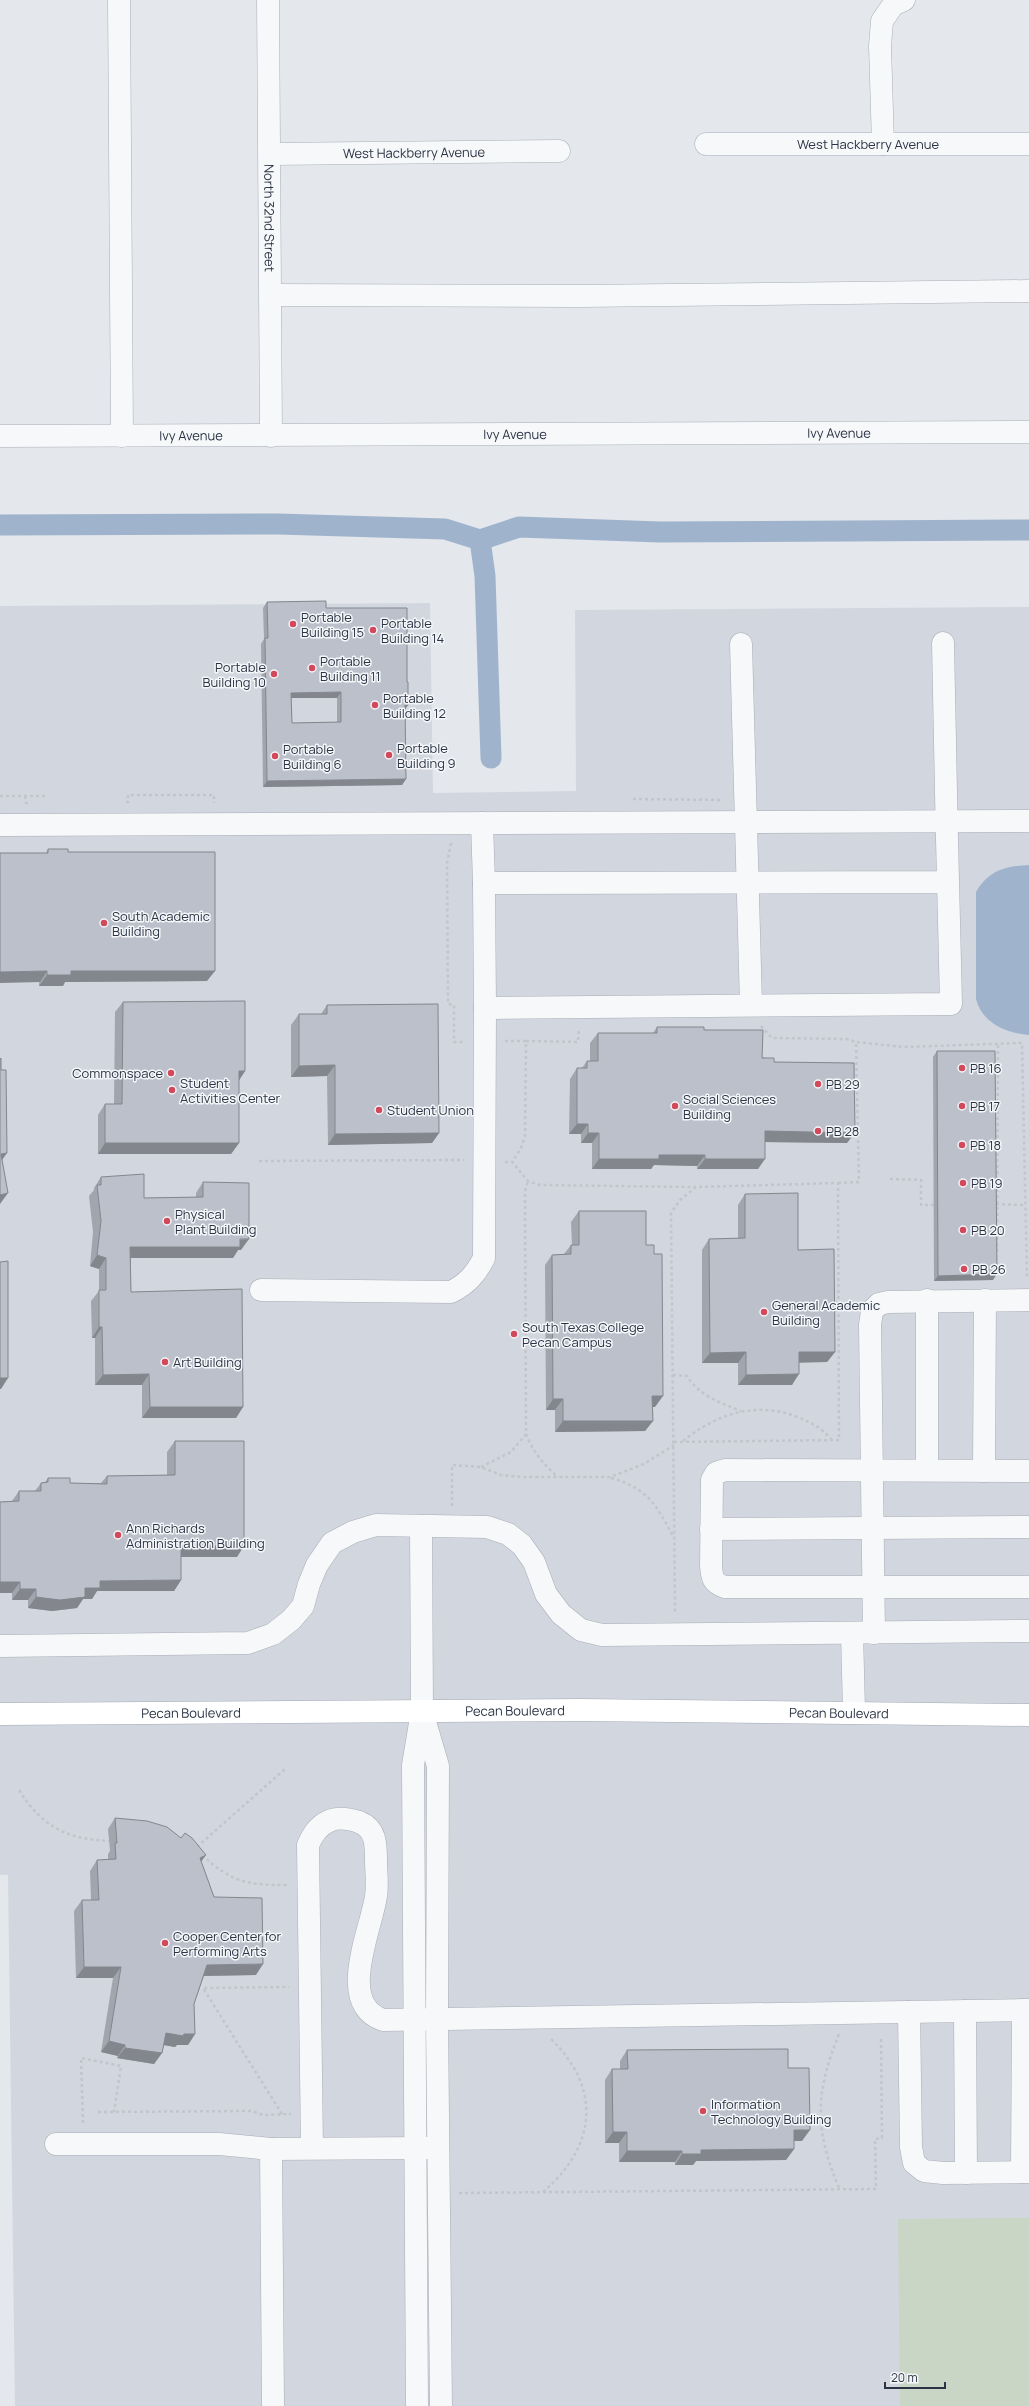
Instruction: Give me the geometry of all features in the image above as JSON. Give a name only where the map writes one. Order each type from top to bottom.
[{"type":"main road","name":"Pecan Boulevard","points":[[0,1714],[422,1711],[854,1711],[1029,1714]]},
{"type":"street","points":[[119,0],[122,436]]},
{"type":"street","name":"North 32nd Street","points":[[268,0],[271,436]]},
{"type":"street","points":[[884,144],[880,46],[882,21],[893,5],[904,0]]},
{"type":"street","name":"West Hackberry Avenue","points":[[706,144],[1029,144]]},
{"type":"street","name":"West Hackberry Avenue","points":[[270,154],[559,151]]},
{"type":"street","points":[[271,295],[578,296],[1029,291]]},
{"type":"street","name":"Ivy Avenue","points":[[0,436],[1029,432]]},
{"type":"street","points":[[485,1008],[751,1004],[951,1004],[943,643]]},
{"type":"street","points":[[740,644],[751,1004]]},
{"type":"street","points":[[0,825],[1029,821]]},
{"type":"street","points":[[261,1290],[451,1292],[465,1285],[477,1272],[484,1258],[485,1008],[482,823]]},
{"type":"street","points":[[484,883],[948,882]]},
{"type":"street","points":[[874,1633],[870,1324],[872,1311],[879,1304],[888,1302],[985,1300],[1028,1292]]},
{"type":"street","points":[[927,1300],[927,1470]]},
{"type":"street","points":[[984,1470],[985,1300]]},
{"type":"street","points":[[1029,1470],[725,1470],[716,1473],[712,1480],[711,1529],[712,1578],[717,1584],[725,1587],[1029,1587]]},
{"type":"street","points":[[0,1646],[248,1642],[273,1634],[291,1620],[303,1606],[308,1584],[317,1565],[332,1543],[353,1532],[376,1525],[487,1527],[508,1534],[522,1545],[534,1562],[546,1594],[561,1614],[581,1630],[602,1635],[1029,1631]]},
{"type":"street","points":[[417,2406],[413,1765],[422,1711],[421,1526]]},
{"type":"street","points":[[711,1529],[1029,1527]]},
{"type":"street","points":[[852,1633],[854,1711]]},
{"type":"street","points":[[422,1711],[438,1766],[437,2020],[441,2406]]},
{"type":"street","points":[[312,2148],[308,1845],[318,1828],[332,1820],[349,1818],[361,1823],[371,1830],[376,1842],[376,1895],[358,1973],[358,1989],[362,2003],[372,2016],[383,2020],[437,2020],[1026,2010],[1026,2172],[966,2173],[924,2171],[914,2163],[911,2147],[909,2012]]},
{"type":"street","points":[[965,2011],[966,2173]]},
{"type":"street","points":[[56,2144],[219,2144],[271,2149],[438,2147]]},
{"type":"street","points":[[271,2149],[273,2406]]},
{"type":"path","points":[[0,796],[47,796]]},
{"type":"path","points":[[451,843],[447,863],[448,1004],[454,1004],[454,1042],[578,1042],[579,1025]]},
{"type":"path","points":[[760,1024],[772,1038],[847,1039],[856,1042],[903,1047],[1022,1043],[1024,1205],[1028,1292]]},
{"type":"path","points":[[512,1162],[521,1148],[525,1136],[526,1041]]},
{"type":"path","points":[[675,1616],[671,1213],[680,1200],[696,1187],[859,1182],[856,1042]]},
{"type":"path","points":[[997,1256],[998,1044]]},
{"type":"path","points":[[890,1179],[921,1180],[921,1205],[936,1205]]},
{"type":"path","points":[[528,1181],[525,1190],[526,1434],[531,1447],[545,1466],[558,1478]]},
{"type":"path","points":[[610,1477],[644,1464],[674,1443],[839,1440],[838,1183]]},
{"type":"path","points":[[990,1204],[1024,1205]]},
{"type":"path","points":[[673,1375],[687,1376],[692,1385],[715,1400],[742,1411]]},
{"type":"path","points":[[682,1442],[710,1422],[742,1411],[761,1409],[788,1414],[818,1426],[831,1440]]},
{"type":"path","points":[[482,1467],[511,1452],[526,1434]]},
{"type":"path","points":[[452,1509],[452,1465],[482,1467],[501,1475],[558,1478],[610,1477],[626,1482],[646,1493],[662,1515],[674,1538]]},
{"type":"path","points":[[286,1768],[195,1849],[218,1869],[240,1882],[259,1885],[288,1885]]},
{"type":"path","points":[[20,1790],[30,1808],[44,1821],[58,1830],[75,1837],[114,1841]]},
{"type":"path","points":[[282,2114],[203,1988],[290,1987]]},
{"type":"path","points":[[840,2190],[828,2161],[820,2116],[825,2077],[841,2030]]},
{"type":"path","points":[[542,2192],[560,2177],[572,2162],[584,2136],[586,2117],[585,2094],[581,2082],[567,2057],[548,2037]]},
{"type":"path","points":[[439,2193],[876,2189],[875,2139],[882,2138],[881,2038]]},
{"type":"path","points":[[83,2123],[81,2058],[121,2066],[114,2112]]},
{"type":"path","points":[[98,2112],[252,2111],[263,2115],[312,2113]]},
{"type":"shaded area","name":"South Texas College Pecan Campus","points":[[430,603],[433,793],[576,791],[575,610],[1029,607],[1029,2406],[15,2406],[8,1875],[0,1875],[0,606]]},
{"type":"green space","points":[[1029,2218],[1029,2406],[900,2406],[898,2219]]},
{"type":"water","points":[[1029,865],[1029,1035],[1012,1032],[996,1025],[984,1014],[976,999],[976,892],[992,874],[1005,868]]},
{"type":"building","points":[[326,601],[326,608],[407,608],[408,705],[405,705],[406,779],[267,781],[265,638],[268,638],[267,602]],"holes":[[[341,692],[341,722],[292,723],[291,693]]]},
{"type":"building","name":"South Academic Building","points":[[48,849],[68,849],[68,852],[215,852],[215,971],[71,971],[71,975],[47,975],[47,971],[0,972],[0,853],[48,853]]},
{"type":"building","name":"Student Activities Center","points":[[245,1001],[245,1071],[239,1071],[239,1143],[105,1143],[105,1104],[122,1104],[123,1002]]},
{"type":"building","name":"Student Union","points":[[438,1004],[439,1133],[335,1134],[335,1065],[299,1066],[299,1014],[327,1014],[327,1005]]},
{"type":"building","name":"Social Sciences Building","points":[[657,1027],[704,1027],[704,1030],[763,1030],[762,1058],[774,1058],[774,1062],[854,1063],[855,1133],[765,1131],[765,1159],[705,1159],[705,1155],[659,1155],[659,1159],[599,1159],[599,1133],[588,1133],[588,1124],[577,1124],[577,1068],[587,1068],[587,1061],[598,1061],[598,1033],[657,1033]]},
{"type":"building","points":[[937,1051],[995,1051],[997,1274],[938,1276]]},
{"type":"building","points":[[1,1058],[1,1070],[6,1070],[7,1153],[1,1154],[8,1193],[0,1195],[0,1059]]},
{"type":"building","points":[[144,1174],[144,1198],[203,1197],[203,1182],[249,1183],[249,1239],[240,1239],[240,1247],[130,1247],[131,1292],[242,1289],[243,1407],[150,1407],[149,1374],[103,1375],[102,1327],[99,1327],[99,1290],[106,1290],[106,1258],[97,1255],[101,1221],[97,1185],[101,1185],[101,1177]]},
{"type":"building","name":"General Academic Building","points":[[798,1193],[798,1250],[834,1249],[835,1352],[799,1352],[799,1374],[746,1375],[746,1352],[710,1353],[709,1239],[745,1238],[745,1194]]},
{"type":"building","points":[[579,1211],[646,1211],[646,1245],[654,1245],[654,1254],[662,1254],[663,1396],[652,1396],[653,1421],[563,1421],[563,1399],[553,1399],[552,1255],[571,1254],[571,1245],[579,1245]]},
{"type":"building","points":[[8,1261],[8,1378],[0,1378],[0,1262]]},
{"type":"building","name":"Ann Richards Administration Building","points":[[175,1441],[244,1441],[244,1546],[181,1546],[181,1580],[100,1581],[100,1588],[85,1588],[85,1597],[60,1600],[36,1597],[36,1589],[20,1589],[20,1582],[0,1582],[0,1502],[19,1501],[19,1491],[41,1491],[41,1483],[48,1482],[48,1478],[70,1478],[70,1483],[107,1484],[107,1476],[175,1475]]},
{"type":"building","name":"Cooper Center for Performing Arts","points":[[115,1818],[147,1821],[167,1827],[181,1838],[185,1833],[192,1838],[206,1855],[200,1858],[214,1897],[262,1898],[263,1964],[207,1965],[194,2004],[195,2034],[184,2034],[183,2036],[166,2033],[162,2053],[125,2048],[125,2045],[109,2041],[121,1967],[84,1967],[82,1900],[99,1900],[97,1860],[116,1859],[115,1843],[117,1843]]},
{"type":"building","name":"Information Technology Building","points":[[788,2049],[788,2068],[809,2068],[810,2130],[794,2130],[794,2149],[701,2150],[701,2154],[682,2154],[682,2151],[627,2151],[627,2132],[613,2132],[612,2069],[628,2069],[627,2050]]},
{"type":"waterway","points":[[0,525],[278,524],[445,529],[480,540]]},
{"type":"waterway","points":[[491,758],[485,576],[480,540],[519,527],[660,532],[1029,530]]},
{"type":"place","name":"Portable Building 15","points":[[293,624]]},
{"type":"place","name":"Portable Building 14","points":[[373,630]]},
{"type":"place","name":"Portable Building 11","points":[[312,668]]},
{"type":"place","name":"Portable Building 10","points":[[274,674]]},
{"type":"place","name":"Portable Building 12","points":[[375,705]]},
{"type":"place","name":"Portable Building 9","points":[[389,755]]},
{"type":"place","name":"Portable Building 6","points":[[275,756]]},
{"type":"place","name":"South Academic Building","points":[[104,923]]},
{"type":"place","name":"PB 16","points":[[962,1068]]},
{"type":"place","name":"Commonspace","points":[[171,1073]]},
{"type":"place","name":"PB 29","points":[[818,1084]]},
{"type":"place","name":"Student Activities Center","points":[[172,1090]]},
{"type":"place","name":"Social Sciences Building","points":[[675,1106]]},
{"type":"place","name":"PB 17","points":[[962,1106]]},
{"type":"place","name":"Student Union","points":[[379,1110]]},
{"type":"place","name":"PB 28","points":[[818,1131]]},
{"type":"place","name":"PB 18","points":[[962,1145]]},
{"type":"place","name":"PB 19","points":[[963,1183]]},
{"type":"place","name":"Physical Plant Building","points":[[167,1221]]},
{"type":"place","name":"PB 20","points":[[963,1230]]},
{"type":"place","name":"PB 26","points":[[964,1269]]},
{"type":"place","name":"General Academic Building","points":[[764,1312]]},
{"type":"place","name":"South Texas College Pecan Campus","points":[[514,1334]]},
{"type":"place","name":"Art Building","points":[[165,1362]]},
{"type":"place","name":"Ann Richards Administration Building","points":[[118,1535]]},
{"type":"place","name":"Cooper Center for Performing Arts","points":[[165,1943]]},
{"type":"place","name":"Information Technology Building","points":[[703,2111]]}]
